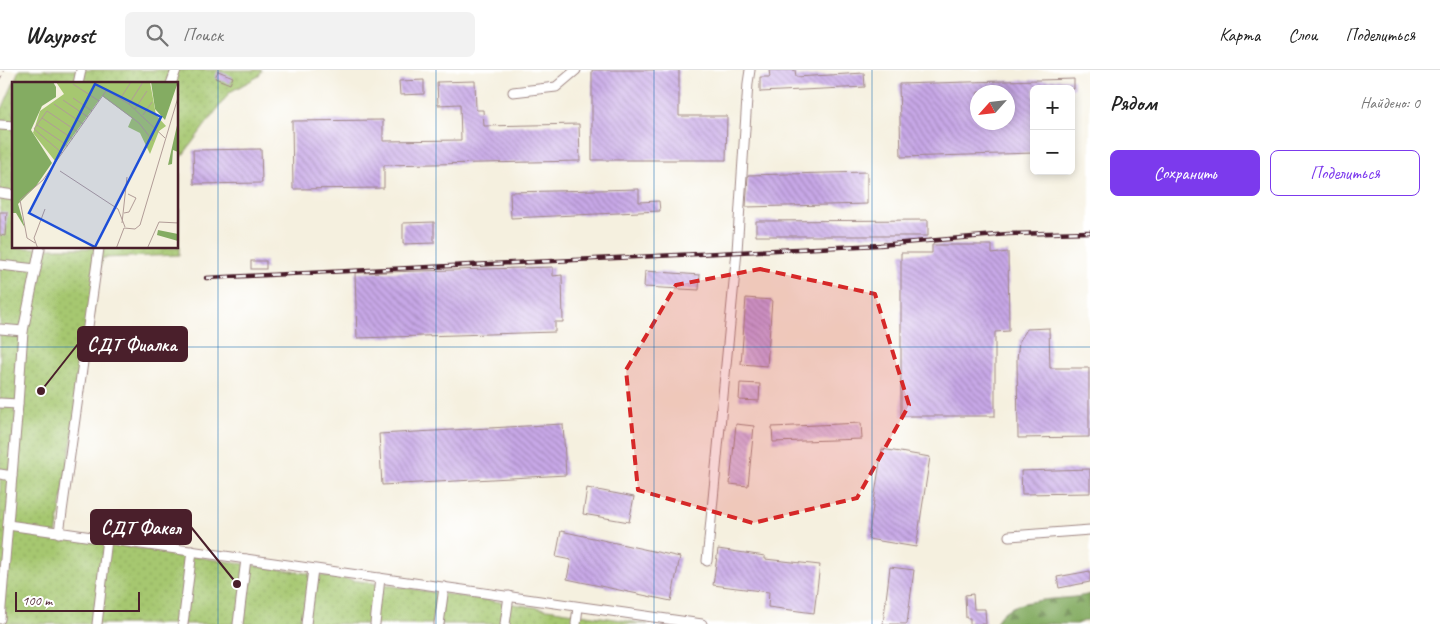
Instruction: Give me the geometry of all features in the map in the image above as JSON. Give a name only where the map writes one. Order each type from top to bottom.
[{"type":"lane","points":[[172,82],[176,70]]},
{"type":"lane","points":[[513,92],[556,87],[576,70]]},
{"type":"lane","points":[[707,561],[737,251],[750,70]]},
{"type":"lane","points":[[1,613],[3,541],[8,525],[23,331],[40,249]]},
{"type":"lane","points":[[59,532],[99,249]]},
{"type":"lane","points":[[0,265],[36,269]]},
{"type":"lane","points":[[0,329],[23,331]]},
{"type":"lane","points":[[0,402],[18,404]]},
{"type":"lane","points":[[0,474],[12,476]]},
{"type":"lane","points":[[8,525],[508,596],[578,608],[702,624]]},
{"type":"lane","points":[[1010,536],[1090,530]]},
{"type":"lane","points":[[97,624],[107,539]]},
{"type":"lane","points":[[183,624],[192,551]]},
{"type":"lane","points":[[238,624],[246,559]]},
{"type":"lane","points":[[306,624],[314,568]]},
{"type":"lane","points":[[374,624],[380,578]]},
{"type":"lane","points":[[439,624],[444,587]]},
{"type":"lane","points":[[505,624],[508,596]]},
{"type":"lane","points":[[576,624],[578,608]]},
{"type":"path","points":[[0,79],[5,70]]},
{"type":"highlighted area","points":[[760,269],[875,294],[909,405],[857,498],[753,523],[638,490],[626,370],[676,285]]},
{"type":"green space","points":[[19,70],[262,70],[259,76],[230,92],[180,159],[179,255],[102,258],[56,536],[648,624],[0,624],[0,114],[12,86],[12,249],[179,249],[179,82],[14,82]]},
{"type":"green space","points":[[1090,594],[1090,619],[1077,624],[996,624],[1001,614],[1023,603]]},
{"type":"building","points":[[592,70],[679,70],[679,116],[727,116],[726,160],[592,160]]},
{"type":"building","points":[[769,70],[795,70],[796,77],[864,73],[865,87],[760,92],[760,77],[770,77]]},
{"type":"building","points":[[218,71],[233,77],[230,84],[215,78]]},
{"type":"building","points":[[1074,79],[1074,85],[1030,85],[1030,153],[901,157],[899,84]]},
{"type":"building","points":[[424,80],[424,94],[400,95],[399,81]]},
{"type":"building","points":[[475,81],[476,110],[483,110],[484,126],[579,124],[580,161],[384,165],[384,188],[293,189],[292,121],[383,120],[383,141],[461,140],[460,104],[438,105],[437,82]]},
{"type":"building","points":[[261,149],[262,183],[194,184],[193,150]]},
{"type":"building","points":[[867,172],[867,204],[746,207],[748,175]]},
{"type":"building","points":[[639,189],[639,202],[659,201],[660,211],[511,218],[510,192]]},
{"type":"building","points":[[0,212],[7,212],[5,236],[0,235]]},
{"type":"building","points":[[928,220],[928,236],[756,236],[756,221]]},
{"type":"building","points":[[434,222],[434,243],[403,244],[403,223]]},
{"type":"building","points":[[932,245],[992,245],[992,254],[1008,252],[1009,331],[995,332],[995,416],[901,416],[901,253],[932,253]]},
{"type":"building","points":[[251,261],[266,261],[266,269],[251,269]]},
{"type":"building","points":[[553,267],[553,276],[562,275],[563,322],[555,322],[555,332],[357,338],[355,273]]},
{"type":"building","points":[[645,271],[700,275],[699,290],[644,287]]},
{"type":"building","points":[[746,298],[772,300],[767,366],[741,364]]},
{"type":"building","points":[[1049,328],[1050,368],[1089,368],[1089,437],[1018,438],[1017,359],[1019,342],[1027,329]]},
{"type":"building","points":[[740,383],[760,384],[759,401],[739,400]]},
{"type":"building","points":[[861,423],[862,439],[773,442],[772,427]]},
{"type":"building","points":[[563,424],[566,475],[382,485],[379,434]]},
{"type":"building","points":[[736,424],[754,426],[748,486],[730,484]]},
{"type":"building","points":[[882,449],[930,457],[916,547],[868,539]]},
{"type":"building","points":[[1090,469],[1090,493],[1022,494],[1021,471]]},
{"type":"building","points":[[587,488],[634,497],[629,522],[583,514]]},
{"type":"building","points":[[561,531],[680,557],[671,601],[567,579],[571,560],[556,557]]},
{"type":"building","points":[[718,549],[765,556],[765,559],[820,565],[814,613],[768,607],[769,592],[713,585]]},
{"type":"building","points":[[890,567],[914,570],[907,624],[883,624]]},
{"type":"building","points":[[1090,571],[1090,582],[1059,588],[1057,577]]},
{"type":"building","points":[[973,594],[974,609],[985,609],[986,624],[970,624],[970,618],[966,618],[965,595]]},
{"type":"railway","points":[[206,278],[880,245],[1008,234],[1090,232]]},
{"type":"place","name":"СДТ Фиалка","points":[[41,391]]},
{"type":"place","name":"СДТ Факел","points":[[237,584]]}]
